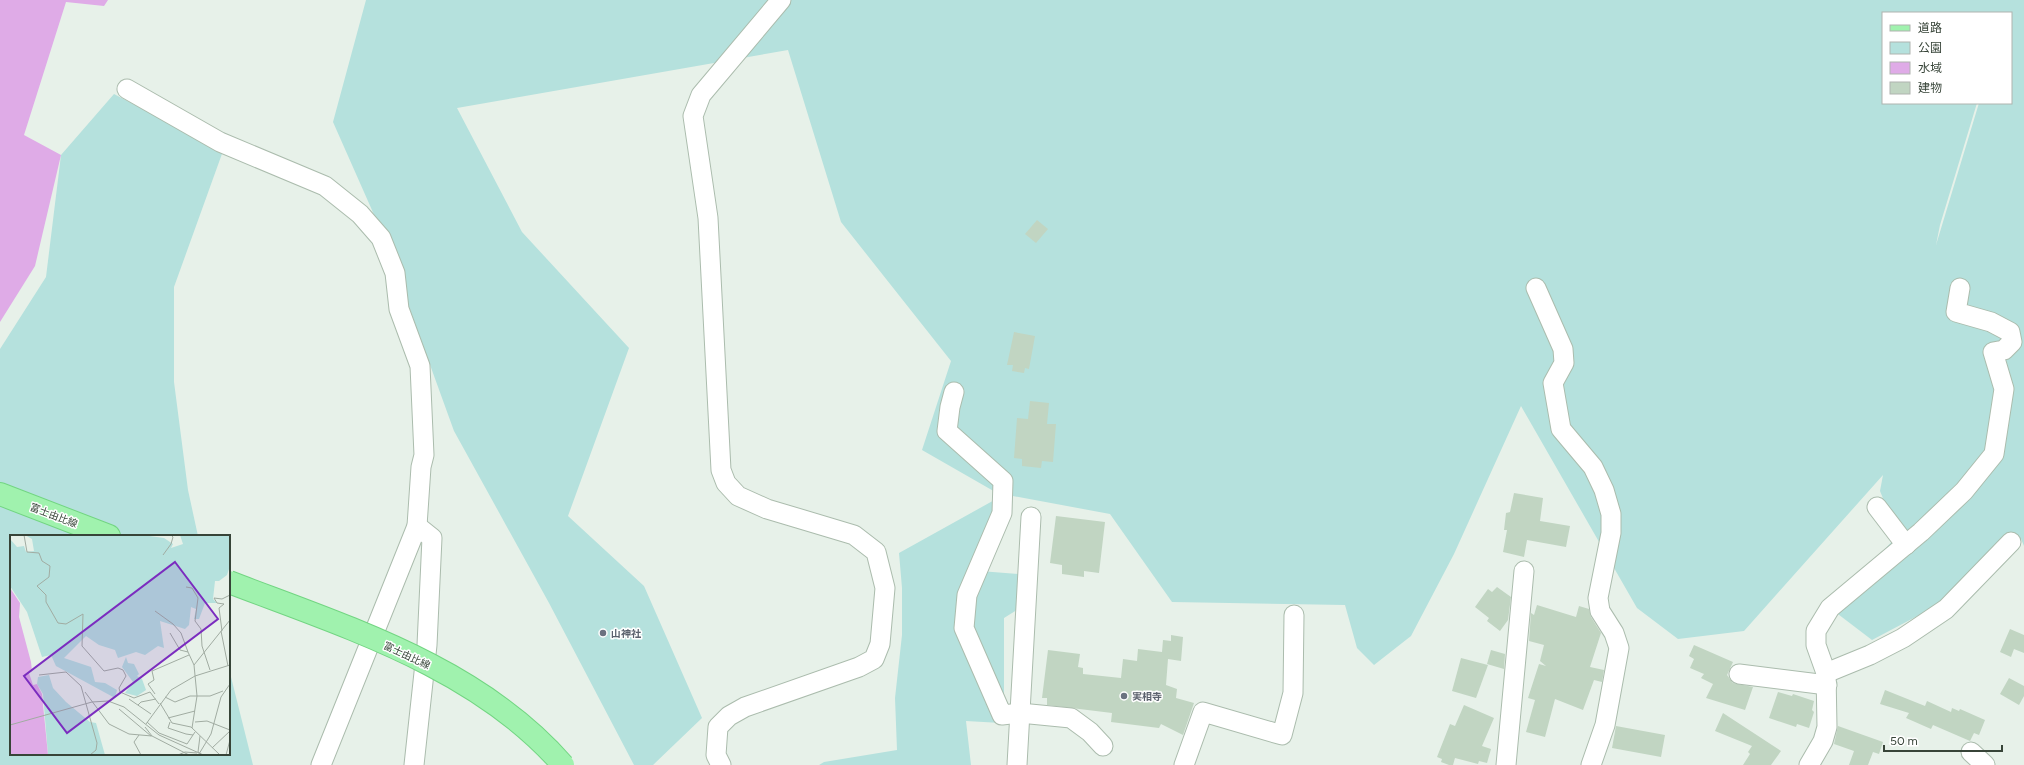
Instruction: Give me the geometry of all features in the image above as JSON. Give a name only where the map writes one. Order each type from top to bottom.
[{"type":"main road","name":"富士由比線","points":[[0,494],[106,535]]},
{"type":"main road","name":"富士由比線","points":[[230,582],[321,618],[404,653],[461,682],[510,716],[552,753],[563,765]]},
{"type":"street","points":[[721,765],[716,755],[718,727],[729,716],[745,707],[859,667],[874,659],[880,644],[885,588],[876,552],[854,535],[767,509],[738,496],[726,483],[721,470],[708,218],[693,116],[701,95],[781,0]]},
{"type":"street","points":[[127,89],[220,142],[325,186],[360,214],[381,238],[395,273],[399,309],[420,366],[424,455],[421,467],[417,526],[321,765]]},
{"type":"street","points":[[1536,288],[1563,349],[1564,363],[1553,382],[1562,429],[1594,467],[1604,490],[1611,514],[1611,533],[1598,598],[1600,611],[1614,633],[1619,648],[1605,725],[1591,765]]},
{"type":"street","points":[[1809,765],[1823,740],[1827,727],[1826,679],[1816,645],[1816,631],[1830,608],[1906,545],[1964,491],[1994,454],[2004,389],[1994,352],[2004,350],[2012,342],[2010,332],[1991,322],[1956,312],[1960,288]]},
{"type":"street","points":[[954,392],[950,406],[947,431],[1003,481],[1002,513],[967,595],[964,628],[1002,715],[1020,713],[1071,718],[1090,732],[1103,746]]},
{"type":"street","points":[[1877,507],[1906,545]]},
{"type":"street","points":[[1017,765],[1031,517]]},
{"type":"street","points":[[414,765],[427,645],[432,538],[417,526]]},
{"type":"street","points":[[1740,674],[1826,679],[1903,638],[1946,609],[2011,542]]},
{"type":"street","points":[[1506,765],[1524,571]]},
{"type":"street","points":[[1184,765],[1203,712],[1282,735],[1293,693],[1294,615]]},
{"type":"street","points":[[1971,752],[1985,765]]},
{"type":"green space","points":[[366,0],[2024,0],[2024,546],[2021,539],[1942,603],[1872,640],[1830,608],[1898,535],[1880,491],[1883,475],[1744,631],[1678,639],[1637,608],[1521,406],[1454,554],[1411,636],[1374,665],[1357,648],[1345,605],[1172,602],[1110,514],[997,493],[922,450],[951,361],[841,222],[788,50],[457,108],[522,232],[629,348],[568,516],[644,586],[702,718],[653,765],[634,765],[549,603],[454,431],[383,235],[333,122]],"holes":[[[1882,12],[2012,12],[2012,104],[1979,104],[1936,245],[1940,225],[1977,104],[1882,104]]]},
{"type":"green space","points":[[114,94],[223,151],[174,287],[174,382],[188,490],[198,535],[10,535],[10,755],[230,755],[230,673],[253,765],[0,765],[0,349],[46,277],[61,155]]},
{"type":"green space","points":[[998,498],[980,571],[1018,574],[1020,608],[1004,618],[1004,694],[1001,723],[966,721],[971,765],[819,765],[824,762],[897,750],[895,698],[902,635],[902,588],[899,553]]},
{"type":"water","points":[[0,0],[108,0],[104,6],[66,2],[24,135],[61,155],[35,266],[0,322]]},
{"type":"building","points":[[1037,220],[1048,229],[1036,243],[1025,234]]},
{"type":"building","points":[[1014,332],[1035,336],[1029,369],[1025,368],[1024,373],[1012,371],[1013,365],[1007,365]]},
{"type":"building","points":[[1030,401],[1049,403],[1047,424],[1056,424],[1053,462],[1042,461],[1041,468],[1022,466],[1022,459],[1014,458],[1017,418],[1028,419]]},
{"type":"building","points":[[1514,493],[1543,498],[1540,521],[1570,526],[1566,547],[1527,540],[1524,557],[1503,552],[1507,530],[1504,530],[1506,513],[1510,512]]},
{"type":"building","points":[[1056,516],[1105,522],[1099,573],[1084,571],[1084,577],[1062,574],[1062,565],[1050,563]]},
{"type":"building","points":[[1497,587],[1511,597],[1508,620],[1500,631],[1487,621],[1489,618],[1475,607],[1488,589],[1492,592]]},
{"type":"building","points":[[1537,605],[1576,617],[1579,606],[1589,609],[1591,617],[1601,633],[1590,667],[1604,670],[1602,682],[1594,680],[1583,710],[1555,699],[1545,737],[1526,732],[1535,700],[1528,698],[1539,664],[1546,666],[1540,661],[1544,645],[1529,641],[1531,613],[1534,615]]},
{"type":"building","points":[[2010,629],[2024,635],[2024,653],[2014,649],[2011,657],[2000,652]]},
{"type":"building","points":[[1171,635],[1183,637],[1181,661],[1168,659],[1166,685],[1177,689],[1176,698],[1194,703],[1183,735],[1161,724],[1159,728],[1111,722],[1112,713],[1047,705],[1047,698],[1042,698],[1048,650],[1080,654],[1078,667],[1083,668],[1083,674],[1121,678],[1123,659],[1137,661],[1138,649],[1162,652],[1163,640],[1171,641]]},
{"type":"building","points":[[1694,645],[1733,662],[1727,675],[1733,683],[1753,687],[1745,710],[1706,698],[1713,684],[1701,678],[1704,674],[1690,668],[1694,659],[1689,656]]},
{"type":"building","points":[[1491,650],[1505,654],[1504,669],[1487,664]]},
{"type":"building","points":[[1461,658],[1488,665],[1476,698],[1452,691]]},
{"type":"building","points":[[2009,678],[2024,686],[2024,696],[2019,705],[2000,694]]},
{"type":"building","points":[[1885,690],[1925,706],[1927,701],[1951,712],[1952,708],[1959,711],[1960,709],[1985,720],[1979,735],[1974,733],[1970,741],[1933,725],[1931,729],[1906,718],[1909,713],[1880,704]]},
{"type":"building","points":[[1778,692],[1792,696],[1793,694],[1814,701],[1812,710],[1814,712],[1809,728],[1797,724],[1796,727],[1769,718]]},
{"type":"building","points":[[1464,705],[1494,718],[1482,746],[1491,749],[1487,763],[1479,761],[1478,764],[1455,758],[1453,765],[1449,765],[1441,762],[1442,759],[1437,757],[1450,724],[1455,726]]},
{"type":"building","points":[[1723,713],[1781,751],[1771,765],[1743,765],[1750,754],[1748,752],[1752,746],[1715,731]]},
{"type":"building","points":[[1616,726],[1665,735],[1661,757],[1612,748]]},
{"type":"building","points":[[1838,726],[1883,742],[1879,754],[1873,752],[1868,765],[1849,765],[1854,751],[1834,744]]},
{"type":"place","name":"山神社","points":[[603,633]]},
{"type":"place","name":"実相寺","points":[[1124,696]]}]
